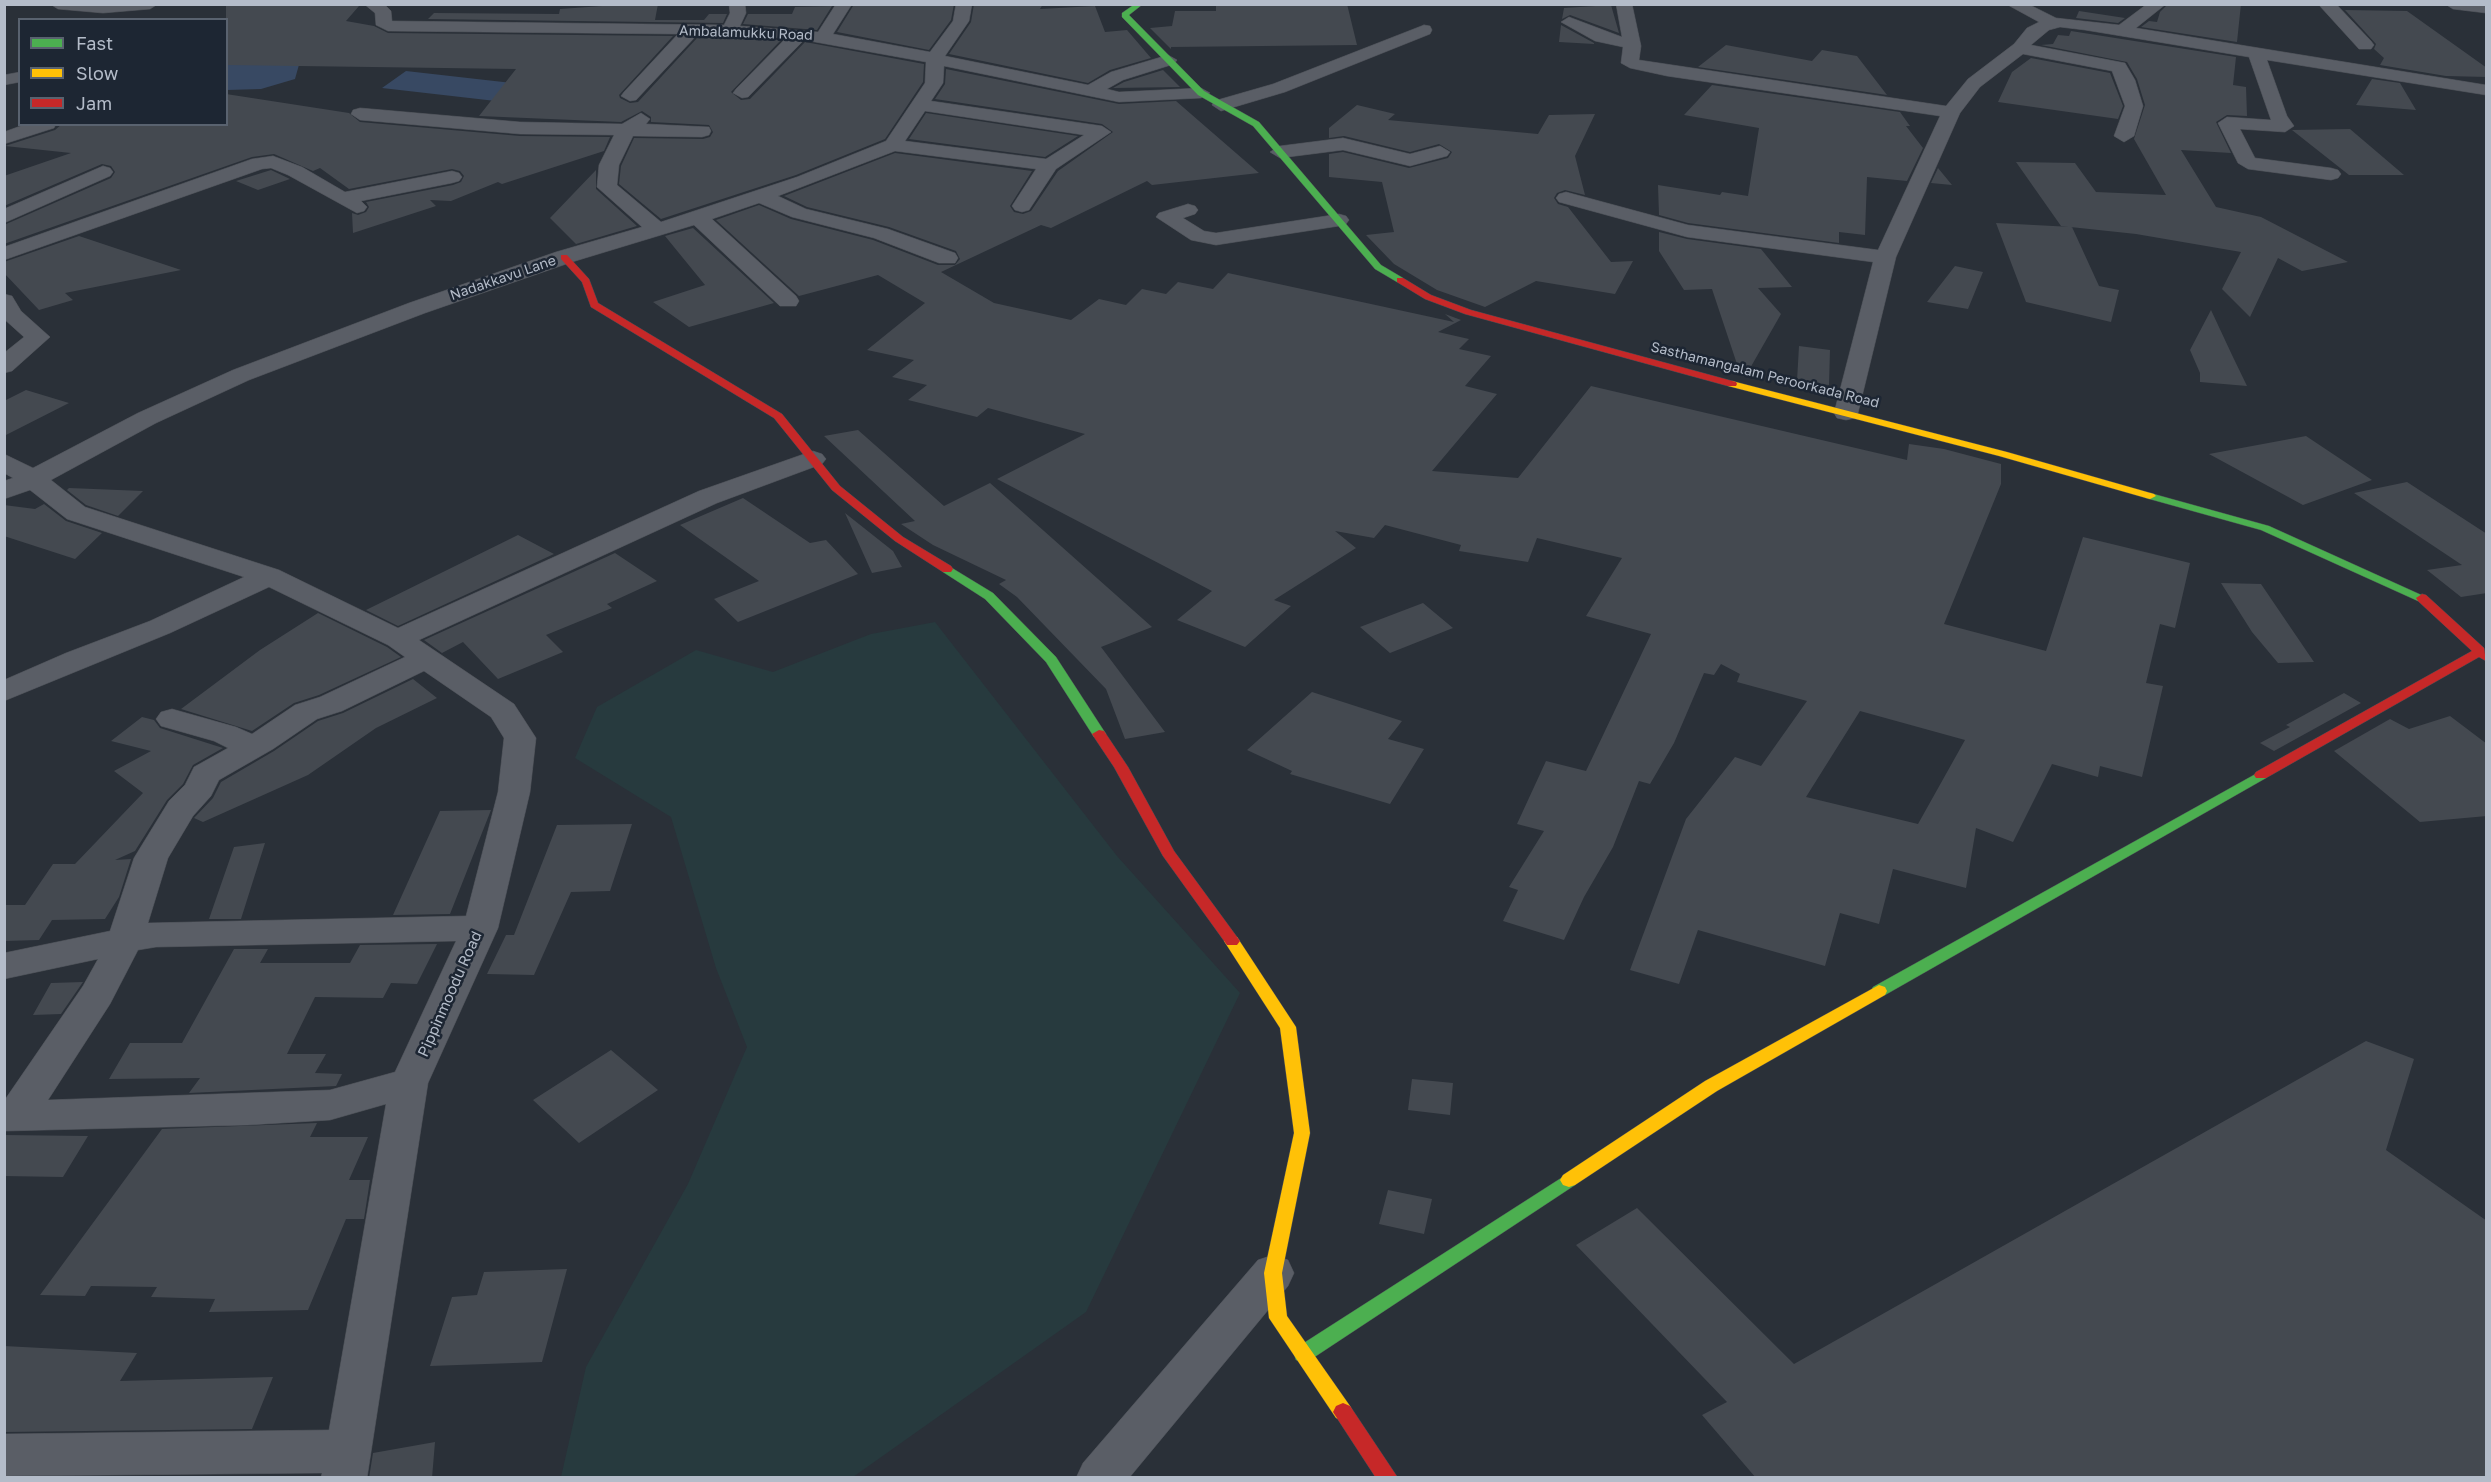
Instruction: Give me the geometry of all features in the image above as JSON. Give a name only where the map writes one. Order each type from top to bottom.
[{"type":"street","points":[[61,6],[90,10],[129,8],[150,4]]},
{"type":"street","name":"Ambalamukku Road","points":[[372,4],[382,11],[382,21],[388,26],[730,30],[800,34],[824,36],[1119,97],[1201,93]]},
{"type":"street","points":[[730,30],[738,13],[736,4]]},
{"type":"street","points":[[824,36],[844,4]]},
{"type":"street","points":[[964,4],[961,21],[935,58],[934,83],[893,145],[1049,165]]},
{"type":"street","name":"Sasthamangalam Peroorkada Road","points":[[1114,4],[1201,93],[1256,124],[1378,267],[1428,297],[1468,312],[1585,346],[1846,413],[2265,528],[2417,594],[2483,654]]},
{"type":"street","points":[[1125,15],[1140,4]]},
{"type":"street","points":[[1624,4],[1631,44],[1630,63],[1766,86],[1951,112]]},
{"type":"street","points":[[2014,4],[2054,23],[2122,31],[2487,90]]},
{"type":"street","points":[[2122,31],[2158,4]]},
{"type":"street","points":[[2325,4],[2365,45]]},
{"type":"street","points":[[2453,4],[2487,8]]},
{"type":"street","points":[[543,28],[545,6]]},
{"type":"street","points":[[1569,22],[1601,37],[1631,44]]},
{"type":"street","points":[[1846,413],[1885,257],[1951,112],[1974,83],[2020,48],[2033,32],[2054,23]]},
{"type":"street","points":[[630,96],[692,30]]},
{"type":"street","points":[[1221,105],[1279,88],[1424,30]]},
{"type":"street","points":[[742,93],[800,34]]},
{"type":"street","points":[[2020,48],[2119,67],[2126,80],[2134,106],[2124,136]]},
{"type":"street","points":[[2256,53],[2278,117],[2285,126],[2228,123],[2248,163],[2331,174]]},
{"type":"street","points":[[1089,92],[1117,76],[1168,60]]},
{"type":"street","points":[[1766,86],[1781,66]]},
{"type":"street","points":[[921,105],[1102,132],[1049,165],[1022,206]]},
{"type":"street","points":[[360,114],[520,128],[634,124],[702,131]]},
{"type":"street","points":[[634,124],[609,165],[607,187],[658,230]]},
{"type":"street","points":[[4,138],[41,126]]},
{"type":"street","points":[[1280,152],[1342,144],[1410,160],[1440,152]]},
{"type":"street","name":"Nadakkavu Lane","points":[[4,491],[33,479],[147,418],[241,375],[417,308],[564,257],[698,218],[893,145]]},
{"type":"street","points":[[4,254],[259,164],[273,162],[295,171],[350,203],[452,177]]},
{"type":"street","points":[[4,217],[103,172]]},
{"type":"street","points":[[760,196],[799,213],[881,233],[947,258]]},
{"type":"street","points":[[1566,198],[1687,231],[1885,257]]},
{"type":"street","points":[[1188,210],[1166,217],[1198,236],[1216,239],[1339,220]]},
{"type":"street","points":[[698,218],[788,301]]},
{"type":"street","points":[[564,257],[586,281],[594,305],[778,416],[836,488],[899,539],[989,596],[1051,660],[1121,767],[1168,854],[1242,954],[1288,1027],[1302,1133],[1273,1273],[1278,1318],[1388,1478]]},
{"type":"street","points":[[4,301],[13,315],[38,338],[4,366]]},
{"type":"street","points":[[10,1116],[97,994],[125,939],[151,858],[181,809],[200,789],[205,774],[306,712],[331,704],[412,648],[708,497],[813,459]]},
{"type":"street","name":"Pippinmoodu Road","points":[[4,462],[33,479],[76,513],[269,576],[412,648],[503,711],[520,738],[514,792],[480,928],[409,1083],[347,1464]]},
{"type":"street","points":[[4,692],[77,659],[160,627],[269,576]]},
{"type":"street","points":[[1303,1354],[1712,1086],[2483,654]]},
{"type":"street","points":[[172,719],[225,734],[252,747]]},
{"type":"street","points":[[4,966],[156,934],[480,928]]},
{"type":"street","points":[[10,1116],[248,1110],[330,1105],[409,1083]]},
{"type":"street","points":[[1099,1478],[1273,1273]]},
{"type":"street","points":[[4,1455],[347,1464]]},
{"type":"green space","points":[[935,622],[1117,856],[1240,993],[1086,1312],[853,1477],[561,1477],[586,1367],[688,1184],[747,1047],[716,968],[671,817],[575,758],[597,707],[696,650],[773,672],[871,634]]},
{"type":"water","points":[[228,48],[302,54],[295,79],[261,89],[228,90]]},
{"type":"water","points":[[406,71],[565,89],[548,107],[382,88]]},
{"type":"building","points":[[658,4],[655,20],[704,20],[709,14],[727,14],[723,23],[428,19],[434,13],[559,14],[560,9]]},
{"type":"building","points":[[860,4],[954,4],[951,20],[929,50],[837,32],[853,6]]},
{"type":"building","points":[[974,4],[1043,4],[1040,9],[1095,6],[1105,32],[1127,30],[1151,58],[1110,70],[1088,83],[949,54],[971,22]]},
{"type":"building","points":[[1216,4],[1347,4],[1357,45],[1171,47],[1171,49],[1150,28],[1172,26],[1175,11],[1216,11]]},
{"type":"building","points":[[2168,4],[2241,4],[2237,42],[2141,27],[2149,21],[2157,22],[2160,12]]},
{"type":"building","points":[[1611,5],[1619,33],[1570,15],[1562,19],[1564,8]]},
{"type":"building","points":[[226,6],[359,6],[346,21],[374,26],[388,33],[673,36],[619,95],[620,98],[630,103],[638,102],[698,37],[781,40],[731,92],[741,100],[750,99],[805,42],[924,64],[923,82],[885,139],[796,175],[661,219],[619,184],[621,166],[634,138],[703,139],[710,137],[713,132],[709,125],[651,122],[651,117],[642,111],[621,122],[479,116],[516,69],[228,65],[228,18],[226,18]]},
{"type":"building","points":[[832,6],[817,30],[743,24],[748,14],[792,14],[795,7]]},
{"type":"building","points":[[2345,10],[2407,11],[2487,68],[2487,77],[2446,76],[2380,65],[2384,58],[2374,49],[2376,44]]},
{"type":"building","points":[[2079,11],[2125,18],[2118,23],[2076,18]]},
{"type":"building","points":[[1561,25],[1594,43],[1594,44],[1559,42]]},
{"type":"building","points":[[2071,31],[2236,57],[2233,85],[2246,87],[2247,116],[2227,115],[2216,122],[2231,153],[2181,150],[2216,207],[2261,217],[2348,262],[2302,271],[2278,258],[2250,317],[2222,289],[2241,252],[2136,234],[2061,226],[2016,162],[2075,163],[2096,192],[2166,195],[2134,139],[2145,105],[2137,79],[2127,62],[2041,45],[2053,44],[2058,35],[2069,36]]},
{"type":"building","points":[[1726,45],[1812,61],[1822,50],[1857,56],[1887,95],[1698,67]]},
{"type":"building","points":[[2031,58],[2110,73],[2123,106],[2118,119],[1998,102],[2012,72]]},
{"type":"building","points":[[946,69],[1119,104],[1176,101],[1259,173],[1152,185],[1147,181],[1051,228],[1041,225],[941,272],[994,303],[1071,320],[1099,299],[1126,305],[1142,289],[1166,294],[1178,282],[1213,289],[1228,273],[1454,322],[1445,314],[1461,320],[1438,332],[1469,339],[1459,349],[1491,356],[1465,386],[1497,394],[1432,471],[1518,478],[1591,386],[1907,460],[1909,444],[1944,449],[2001,464],[2001,484],[1944,624],[2046,651],[2083,537],[2190,563],[2175,628],[2160,624],[2146,683],[2163,686],[2142,777],[2100,766],[2098,777],[2052,764],[2013,842],[1976,828],[1966,888],[1893,869],[1879,924],[1840,913],[1825,966],[1698,930],[1679,984],[1630,970],[1686,819],[1735,757],[1761,766],[1807,701],[1737,682],[1740,674],[1721,664],[1714,675],[1704,673],[1674,743],[1650,784],[1639,781],[1613,847],[1584,897],[1564,940],[1503,921],[1518,890],[1509,887],[1544,831],[1517,824],[1546,761],[1586,771],[1651,634],[1586,616],[1622,558],[1537,538],[1528,562],[1459,551],[1461,545],[1385,525],[1374,538],[1335,531],[1356,548],[1274,600],[1291,606],[1245,647],[1177,620],[1212,591],[997,479],[1085,434],[988,408],[977,417],[908,400],[927,385],[892,377],[914,360],[867,350],[925,303],[878,275],[799,296],[716,220],[759,205],[791,219],[873,240],[938,265],[955,265],[960,259],[956,251],[889,227],[807,207],[784,196],[895,153],[1032,171],[1010,206],[1014,212],[1023,214],[1031,211],[1058,171],[1113,132],[1102,124],[935,99],[945,84]],"holes":[[[1860,711],[1965,740],[1918,824],[1806,797]]]},
{"type":"building","points":[[1163,70],[1180,87],[1113,88],[1124,82]]},
{"type":"building","points":[[2372,79],[2400,83],[2416,110],[2356,105]]},
{"type":"building","points":[[1712,85],[1900,112],[1910,126],[1906,126],[1923,148],[1907,181],[1867,177],[1865,235],[1839,232],[1839,243],[1688,223],[1659,215],[1658,185],[1720,195],[1722,192],[1748,196],[1759,128],[1684,115]]},
{"type":"building","points":[[228,94],[349,113],[360,122],[520,136],[610,137],[604,151],[502,184],[498,182],[451,201],[430,200],[436,206],[353,233],[352,213],[358,215],[366,212],[369,207],[366,202],[453,185],[461,182],[464,176],[460,171],[452,169],[349,189],[320,168],[313,171],[274,154],[252,157],[4,244],[4,225],[111,178],[115,172],[111,166],[102,164],[4,206],[4,176],[71,153],[5,146],[55,130],[60,126],[228,126]]},
{"type":"building","points":[[1357,105],[1395,114],[1388,120],[1538,134],[1549,115],[1595,114],[1575,156],[1585,195],[1565,190],[1557,193],[1554,198],[1558,204],[1568,207],[1611,262],[1633,261],[1615,294],[1536,281],[1485,307],[1437,290],[1394,264],[1366,235],[1394,232],[1382,182],[1329,177],[1329,154],[1343,152],[1409,168],[1448,158],[1452,152],[1439,144],[1410,152],[1344,136],[1329,138],[1329,128]]},
{"type":"building","points":[[926,113],[1078,136],[1045,157],[909,139]]},
{"type":"building","points":[[2350,129],[2404,175],[2349,175],[2292,130]]},
{"type":"building","points":[[1938,168],[1952,185],[1931,183]]},
{"type":"building","points":[[271,170],[290,179],[258,190],[236,181]]},
{"type":"building","points":[[596,170],[596,189],[637,226],[576,244],[550,218]]},
{"type":"building","points":[[1996,223],[2072,227],[2099,286],[2119,290],[2111,322],[2026,302]]},
{"type":"building","points":[[693,228],[774,303],[689,327],[653,302],[705,285],[665,236]]},
{"type":"building","points":[[1659,232],[1687,239],[1761,249],[1792,287],[1758,288],[1781,314],[1745,377],[1741,376],[1712,289],[1684,290],[1659,251]]},
{"type":"building","points":[[79,236],[181,270],[65,293],[73,300],[39,310],[4,273],[4,262]]},
{"type":"building","points":[[1955,266],[1983,272],[1968,309],[1927,302]]},
{"type":"building","points":[[2211,310],[2247,386],[2200,382],[2200,373],[2190,350]]},
{"type":"building","points":[[1799,346],[1830,350],[1829,385],[1797,381]]},
{"type":"building","points":[[26,390],[69,403],[4,436],[4,401]]},
{"type":"building","points":[[858,430],[944,506],[990,483],[1152,627],[1101,647],[1165,732],[1125,739],[1106,689],[1017,597],[999,584],[1006,580],[933,545],[901,524],[915,521],[824,436]]},
{"type":"building","points":[[2306,436],[2372,480],[2303,505],[2209,454]]},
{"type":"building","points":[[2407,482],[2487,534],[2487,593],[2461,597],[2427,570],[2462,565],[2354,493]]},
{"type":"building","points":[[69,488],[143,491],[118,516],[86,505],[67,490]]},
{"type":"building","points":[[743,498],[810,543],[826,540],[858,574],[738,622],[714,599],[759,581],[680,525]]},
{"type":"building","points":[[44,504],[66,521],[102,533],[75,559],[4,536],[4,505],[35,509]]},
{"type":"building","points":[[845,513],[893,551],[902,567],[872,573]]},
{"type":"building","points":[[518,535],[554,554],[398,626],[366,610]]},
{"type":"building","points":[[615,553],[657,581],[607,604],[612,608],[546,635],[563,652],[498,679],[463,642],[442,653],[424,640]]},
{"type":"building","points":[[2221,583],[2261,584],[2314,662],[2278,663],[2252,632]]},
{"type":"building","points":[[1423,603],[1453,628],[1390,653],[1360,627]]},
{"type":"building","points":[[318,613],[387,647],[401,657],[319,695],[294,703],[252,731],[181,709],[260,650]]},
{"type":"building","points":[[413,679],[437,698],[376,728],[308,775],[203,822],[194,818],[213,798],[221,782],[274,751],[318,721],[343,713]]},
{"type":"building","points":[[1312,692],[1402,721],[1388,739],[1424,749],[1390,804],[1290,774],[1292,771],[1247,750]]},
{"type":"building","points":[[2344,693],[2361,703],[2274,751],[2260,743],[2290,727],[2286,725]]},
{"type":"building","points":[[2450,716],[2487,744],[2487,816],[2420,822],[2334,751],[2390,719],[2409,729]]},
{"type":"building","points":[[142,717],[154,720],[160,728],[223,748],[193,765],[183,784],[167,800],[135,851],[115,860],[131,859],[119,897],[105,919],[52,920],[39,940],[4,941],[4,905],[25,905],[53,864],[75,864],[143,793],[114,771],[151,751],[111,741]]},
{"type":"building","points":[[491,810],[450,914],[393,915],[440,811]]},
{"type":"building","points":[[632,824],[610,891],[571,892],[534,975],[487,974],[506,935],[514,935],[557,825]]},
{"type":"building","points":[[265,843],[241,919],[209,919],[234,847]]},
{"type":"building","points":[[437,944],[417,984],[391,983],[383,998],[315,997],[287,1054],[326,1054],[315,1073],[342,1074],[336,1086],[189,1093],[200,1078],[109,1079],[130,1043],[182,1043],[234,949],[268,949],[260,963],[350,963],[360,945]]},
{"type":"building","points":[[83,982],[61,1014],[33,1015],[51,983]]},
{"type":"building","points":[[2366,1041],[2414,1059],[2386,1150],[2487,1221],[2487,1478],[1756,1478],[1702,1415],[1727,1402],[1576,1245],[1637,1208],[1794,1364]]},
{"type":"building","points":[[611,1050],[658,1090],[579,1143],[533,1100]]},
{"type":"building","points":[[1412,1079],[1453,1083],[1450,1115],[1408,1110]]},
{"type":"building","points":[[317,1123],[310,1137],[368,1137],[349,1180],[370,1180],[364,1219],[346,1219],[308,1310],[209,1312],[215,1299],[151,1297],[157,1287],[91,1286],[85,1296],[40,1295],[162,1129]]},
{"type":"building","points":[[4,1135],[88,1136],[63,1177],[4,1176]]},
{"type":"building","points":[[1388,1190],[1432,1199],[1424,1234],[1379,1224]]},
{"type":"building","points":[[567,1269],[542,1362],[430,1366],[452,1297],[477,1295],[484,1272]]},
{"type":"building","points":[[4,1346],[137,1353],[120,1381],[273,1377],[252,1429],[4,1432]]},
{"type":"building","points":[[435,1442],[432,1478],[369,1478],[373,1453]]},
{"type":"traffic: fast","points":[[1140,4],[1125,15],[1201,93],[1256,124],[1378,267],[1400,280]]},
{"type":"traffic: fast","points":[[2150,496],[2265,528],[2422,598]]},
{"type":"traffic: fast","points":[[947,569],[989,596],[1051,660],[1099,734]]},
{"type":"traffic: fast","points":[[1879,991],[2261,775]]},
{"type":"traffic: fast","points":[[1303,1354],[1569,1180]]},
{"type":"traffic: slow","points":[[1732,384],[2003,454],[2150,496]]},
{"type":"traffic: slow","points":[[1232,941],[1288,1027],[1302,1133],[1273,1273],[1278,1318],[1343,1412]]},
{"type":"traffic: slow","points":[[1569,1180],[1711,1086],[1879,991]]},
{"type":"traffic: jam","points":[[564,257],[586,281],[594,305],[778,416],[836,488],[899,539],[947,569]]},
{"type":"traffic: jam","points":[[1400,280],[1428,297],[1468,312],[1732,384]]},
{"type":"traffic: jam","points":[[2422,598],[2486,657]]},
{"type":"traffic: jam","points":[[2261,775],[2480,651]]},
{"type":"traffic: jam","points":[[1099,734],[1121,767],[1168,853],[1232,941]]},
{"type":"traffic: jam","points":[[1343,1412],[1388,1478]]}]
